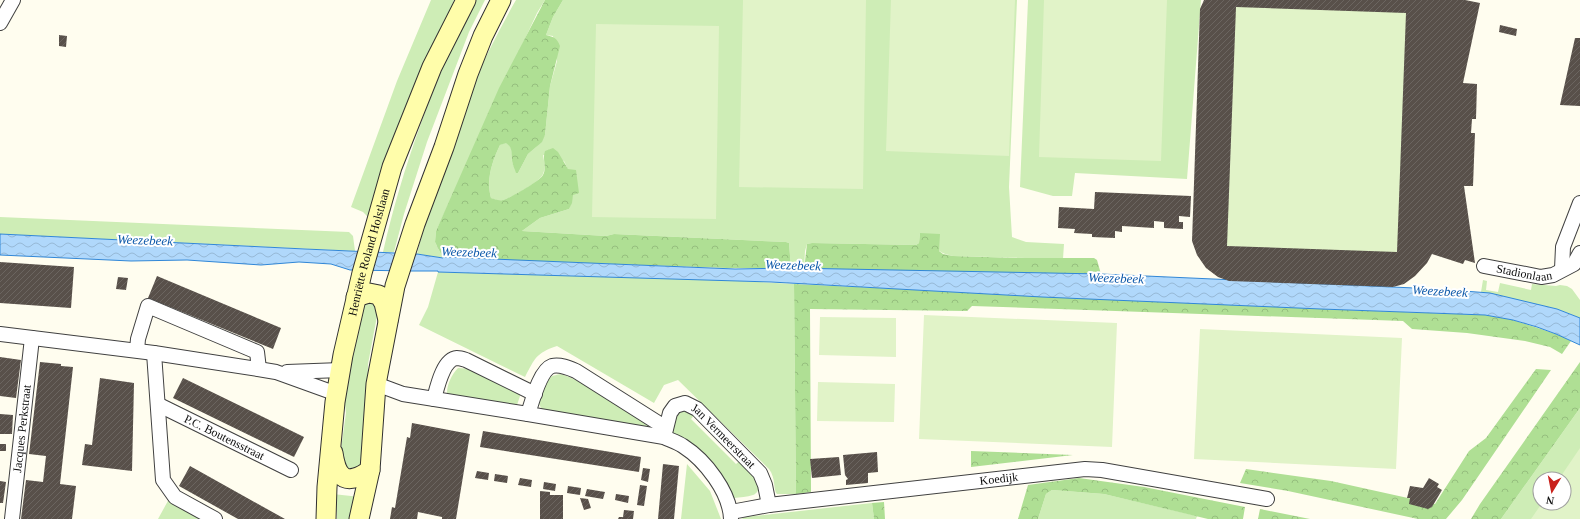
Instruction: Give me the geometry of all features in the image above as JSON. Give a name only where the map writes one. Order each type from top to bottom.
[{"type":"main road","name":"Henriëtte Roland Holstlaan","points":[[326,519],[331,442],[337,394],[362,273],[392,167],[432,67],[466,0]]},
{"type":"main road","points":[[359,519],[370,470],[376,391],[388,320],[398,275],[444,147],[468,74],[483,36],[500,0]]},
{"type":"main road","points":[[356,297],[369,293],[379,296],[384,303],[388,320]]},
{"type":"main road","points":[[331,442],[335,467],[341,476],[349,479],[355,479],[370,470]]},
{"type":"street","points":[[0,23],[13,0]]},
{"type":"street","name":"Stadionlaan","points":[[1562,269],[1563,247],[1580,203]]},
{"type":"street","name":"Stadionlaan","points":[[1484,266],[1541,277],[1553,275],[1574,264],[1580,253]]},
{"type":"street","points":[[137,350],[138,339],[148,306],[257,352],[258,369]]},
{"type":"street","points":[[0,334],[137,350],[276,372],[337,394]]},
{"type":"street","name":"Jacques Perkstraat","points":[[12,519],[32,338]]},
{"type":"street","points":[[154,353],[159,405],[162,480],[175,497],[214,519]]},
{"type":"street","points":[[434,399],[440,377],[449,361],[456,358],[466,360],[535,394]]},
{"type":"street","points":[[528,414],[544,372],[552,366],[562,366],[576,371],[665,432],[703,462],[725,496],[731,515]]},
{"type":"street","points":[[276,372],[341,370]]},
{"type":"street","points":[[376,391],[418,396],[528,414],[665,432]]},
{"type":"street","name":"Jan Vermeerstraat","points":[[665,432],[670,413],[675,406],[685,403],[697,409],[760,473],[766,484],[769,505]]},
{"type":"street","name":"P.C. Boutensstraat","points":[[159,405],[291,470]]},
{"type":"street","name":"Koedijk","points":[[731,515],[769,505],[1085,469],[1102,470],[1267,499]]},
{"type":"green space","points":[[431,0],[454,0],[372,221],[363,212],[351,207],[397,81]]},
{"type":"green space","points":[[474,0],[485,0],[469,32],[427,142],[404,214],[394,252],[383,252],[400,187],[421,123],[459,30]]},
{"type":"green space","points":[[516,0],[545,0],[537,13],[436,231],[435,242],[443,258],[417,254],[428,207],[452,134],[471,88]]},
{"type":"green space","points":[[545,0],[563,0],[553,17],[546,35],[555,38],[560,46],[550,86],[545,135],[542,142],[528,154],[518,173],[516,173],[512,162],[510,147],[506,143],[500,145],[491,171],[489,184],[491,198],[498,200],[507,199],[541,178],[545,166],[545,151],[553,148],[558,152],[568,169],[576,170],[579,193],[573,195],[572,203],[569,209],[540,218],[522,231],[606,236],[614,234],[786,242],[789,243],[791,268],[727,268],[443,258],[435,242],[436,231],[499,88]]},
{"type":"green space","points":[[563,0],[1017,0],[1009,187],[1012,237],[1026,242],[1064,244],[1063,259],[947,255],[938,250],[920,233],[919,243],[916,245],[807,244],[804,270],[791,268],[789,243],[786,242],[614,234],[606,236],[522,231],[540,218],[569,209],[571,203],[572,185],[569,172],[564,161],[543,155],[543,174],[532,185],[519,193],[507,199],[496,200],[491,198],[489,184],[492,164],[500,145],[506,142],[510,146],[512,150],[512,162],[518,173],[528,154],[536,147],[545,135],[550,86],[557,61],[553,36],[546,35],[553,17]]},
{"type":"green space","points":[[743,0],[866,0],[863,189],[739,187]]},
{"type":"green space","points":[[891,0],[1015,0],[1009,156],[886,151]]},
{"type":"green space","points":[[1028,0],[1201,0],[1187,179],[1075,173],[1072,196],[1053,196],[1020,187]]},
{"type":"green space","points":[[1044,0],[1167,0],[1161,161],[1039,157]]},
{"type":"green space","points":[[1212,0],[1423,0],[1421,258],[1213,264]]},
{"type":"green space","points":[[596,24],[719,26],[716,219],[592,217]]},
{"type":"green space","points":[[0,217],[349,232],[353,236],[355,251],[0,234]]},
{"type":"green space","points":[[920,233],[940,234],[939,251],[943,254],[953,256],[1022,258],[1094,258],[1097,260],[1101,274],[804,270],[807,244],[916,245],[919,243]]},
{"type":"green space","points":[[438,272],[706,279],[794,284],[796,494],[777,494],[773,476],[769,469],[678,380],[664,385],[654,403],[557,346],[540,354],[531,365],[525,377],[419,325],[428,307]]},
{"type":"green space","points":[[1483,280],[1487,281],[1486,290],[1498,292],[1500,283],[1531,290],[1532,284],[1567,286],[1572,289],[1580,300],[1580,318],[1557,309],[1481,292]]},
{"type":"green space","points":[[794,284],[1321,309],[1485,315],[1513,320],[1556,334],[1571,341],[1562,354],[1550,347],[1525,341],[1467,333],[1412,329],[1403,321],[972,306],[967,311],[810,309],[811,492],[796,494]]},
{"type":"green space","points":[[374,301],[377,316],[368,364],[366,462],[350,472],[340,456],[346,413],[343,388],[358,306]]},
{"type":"green space","points":[[924,315],[1117,323],[1112,447],[919,439]]},
{"type":"green space","points":[[820,317],[896,318],[896,357],[819,355]]},
{"type":"green space","points":[[1200,329],[1402,338],[1396,469],[1194,459]]},
{"type":"green space","points":[[1580,362],[1580,408],[1535,471],[1532,471],[1532,475],[1501,519],[1471,519]]},
{"type":"green space","points":[[458,368],[473,369],[522,390],[517,405],[450,395],[447,393],[448,386],[452,376]]},
{"type":"green space","points":[[1536,369],[1551,370],[1462,500],[1446,519],[1418,519],[1288,491],[1240,483],[1246,469],[1331,481],[1435,504],[1469,451],[1486,438]]},
{"type":"green space","points":[[560,374],[572,378],[591,388],[649,425],[644,427],[542,409],[539,396],[544,383],[547,379]]},
{"type":"green space","points":[[818,382],[895,384],[894,422],[817,421]]},
{"type":"green space","points":[[679,408],[697,412],[691,419],[736,464],[743,458],[756,476],[758,482],[757,492],[751,496],[734,498],[730,492],[670,432]]},
{"type":"green space","points":[[1580,408],[1580,519],[1501,519],[1532,475],[1532,511],[1572,511],[1572,471],[1535,471]]},
{"type":"green space","points":[[1580,448],[1580,519],[1531,519],[1536,511],[1572,511],[1572,471],[1564,471]]},
{"type":"green space","points":[[971,451],[1073,455],[971,467]]},
{"type":"green space","points":[[687,464],[710,491],[721,519],[681,519]]},
{"type":"green space","points":[[1079,478],[1144,487],[1245,507],[1243,519],[1208,519],[1104,494],[1052,490],[1046,494],[1038,519],[1018,519],[1028,485]]},
{"type":"green space","points":[[1052,490],[1104,494],[1197,516],[1196,519],[1038,519],[1046,494]]},
{"type":"green space","points":[[333,494],[360,497],[354,519],[337,519],[336,499]]},
{"type":"green space","points":[[169,499],[202,519],[158,519]]},
{"type":"green space","points":[[884,502],[885,519],[874,519],[872,503]]},
{"type":"green space","points":[[872,503],[874,519],[741,519],[745,517]]},
{"type":"green space","points":[[1260,509],[1310,519],[1258,519]]},
{"type":"water","name":"Weezebeek","points":[[0,234],[417,254],[443,258],[735,269],[791,268],[1101,274],[1437,289],[1490,293],[1557,309],[1580,318],[1580,345],[1537,327],[1513,320],[1485,315],[1042,297],[771,282],[438,271],[350,270],[331,264],[299,262],[261,265],[187,260],[131,261],[0,255]]},
{"type":"building","points":[[1204,0],[1465,0],[1480,3],[1463,83],[1477,84],[1476,119],[1472,119],[1471,133],[1475,133],[1473,186],[1464,186],[1475,263],[1465,260],[1463,264],[1432,254],[1427,263],[1415,276],[1404,284],[1393,287],[1229,281],[1218,277],[1206,268],[1197,255],[1192,241],[1200,9]],"holes":[[[1236,7],[1406,13],[1397,252],[1227,246]]]},
{"type":"building","points":[[1500,25],[1517,29],[1516,36],[1499,32]]},
{"type":"building","points":[[59,35],[67,36],[66,47],[59,46]]},
{"type":"building","points":[[1575,38],[1580,38],[1580,106],[1560,105]]},
{"type":"building","points":[[1095,192],[1191,196],[1190,217],[1179,216],[1179,222],[1183,222],[1183,229],[1164,228],[1164,222],[1154,221],[1154,228],[1122,226],[1122,232],[1115,231],[1115,238],[1092,237],[1092,234],[1074,233],[1075,229],[1058,228],[1059,207],[1094,209]]},
{"type":"building","points":[[0,262],[74,267],[71,308],[0,303]]},
{"type":"building","points":[[157,276],[281,328],[273,349],[148,298]]},
{"type":"building","points":[[118,277],[128,278],[126,290],[116,289]]},
{"type":"building","points":[[0,357],[21,360],[16,398],[0,396]]},
{"type":"building","points":[[40,362],[73,367],[60,484],[76,486],[72,519],[21,519],[26,480],[43,482],[46,456],[29,454]]},
{"type":"building","points":[[100,378],[134,383],[132,471],[82,465],[85,444],[92,445]]},
{"type":"building","points":[[183,378],[304,437],[294,457],[173,398]]},
{"type":"building","points":[[0,414],[13,415],[12,434],[0,434]]},
{"type":"building","points":[[412,423],[470,434],[456,519],[442,519],[442,517],[418,512],[417,519],[390,519],[392,507],[395,508],[407,437],[410,438]]},
{"type":"building","points":[[483,431],[641,457],[639,472],[480,447]]},
{"type":"building","points":[[0,444],[6,444],[6,451],[0,451]]},
{"type":"building","points":[[877,452],[878,472],[868,473],[868,483],[846,485],[846,480],[848,479],[845,475],[843,455]]},
{"type":"building","points":[[839,457],[841,475],[812,478],[810,459]]},
{"type":"building","points":[[663,464],[679,466],[674,519],[658,519]]},
{"type":"building","points":[[190,466],[285,519],[238,519],[179,486]]},
{"type":"building","points":[[643,468],[650,469],[648,482],[641,480]]},
{"type":"building","points":[[477,471],[489,473],[488,480],[475,478]]},
{"type":"building","points":[[495,474],[508,476],[507,483],[494,481]]},
{"type":"building","points":[[520,478],[532,480],[531,487],[518,485]]},
{"type":"building","points":[[1429,478],[1439,484],[1437,487],[1442,490],[1432,507],[1428,509],[1409,504],[1410,498],[1407,498],[1410,486],[1423,488]]},
{"type":"building","points":[[0,481],[6,482],[3,503],[0,503]]},
{"type":"building","points":[[544,482],[556,484],[555,491],[543,489]]},
{"type":"building","points":[[640,485],[647,486],[644,506],[637,505]]},
{"type":"building","points":[[568,486],[581,488],[580,495],[567,493]]},
{"type":"building","points":[[587,489],[605,492],[603,499],[585,496]]},
{"type":"building","points":[[540,491],[550,492],[550,495],[563,495],[563,519],[540,519]]},
{"type":"building","points":[[616,494],[629,496],[628,503],[615,500]]},
{"type":"building","points":[[580,498],[588,499],[591,508],[584,510]]},
{"type":"building","points":[[624,510],[634,511],[633,519],[618,519],[619,517],[623,517]]}]
